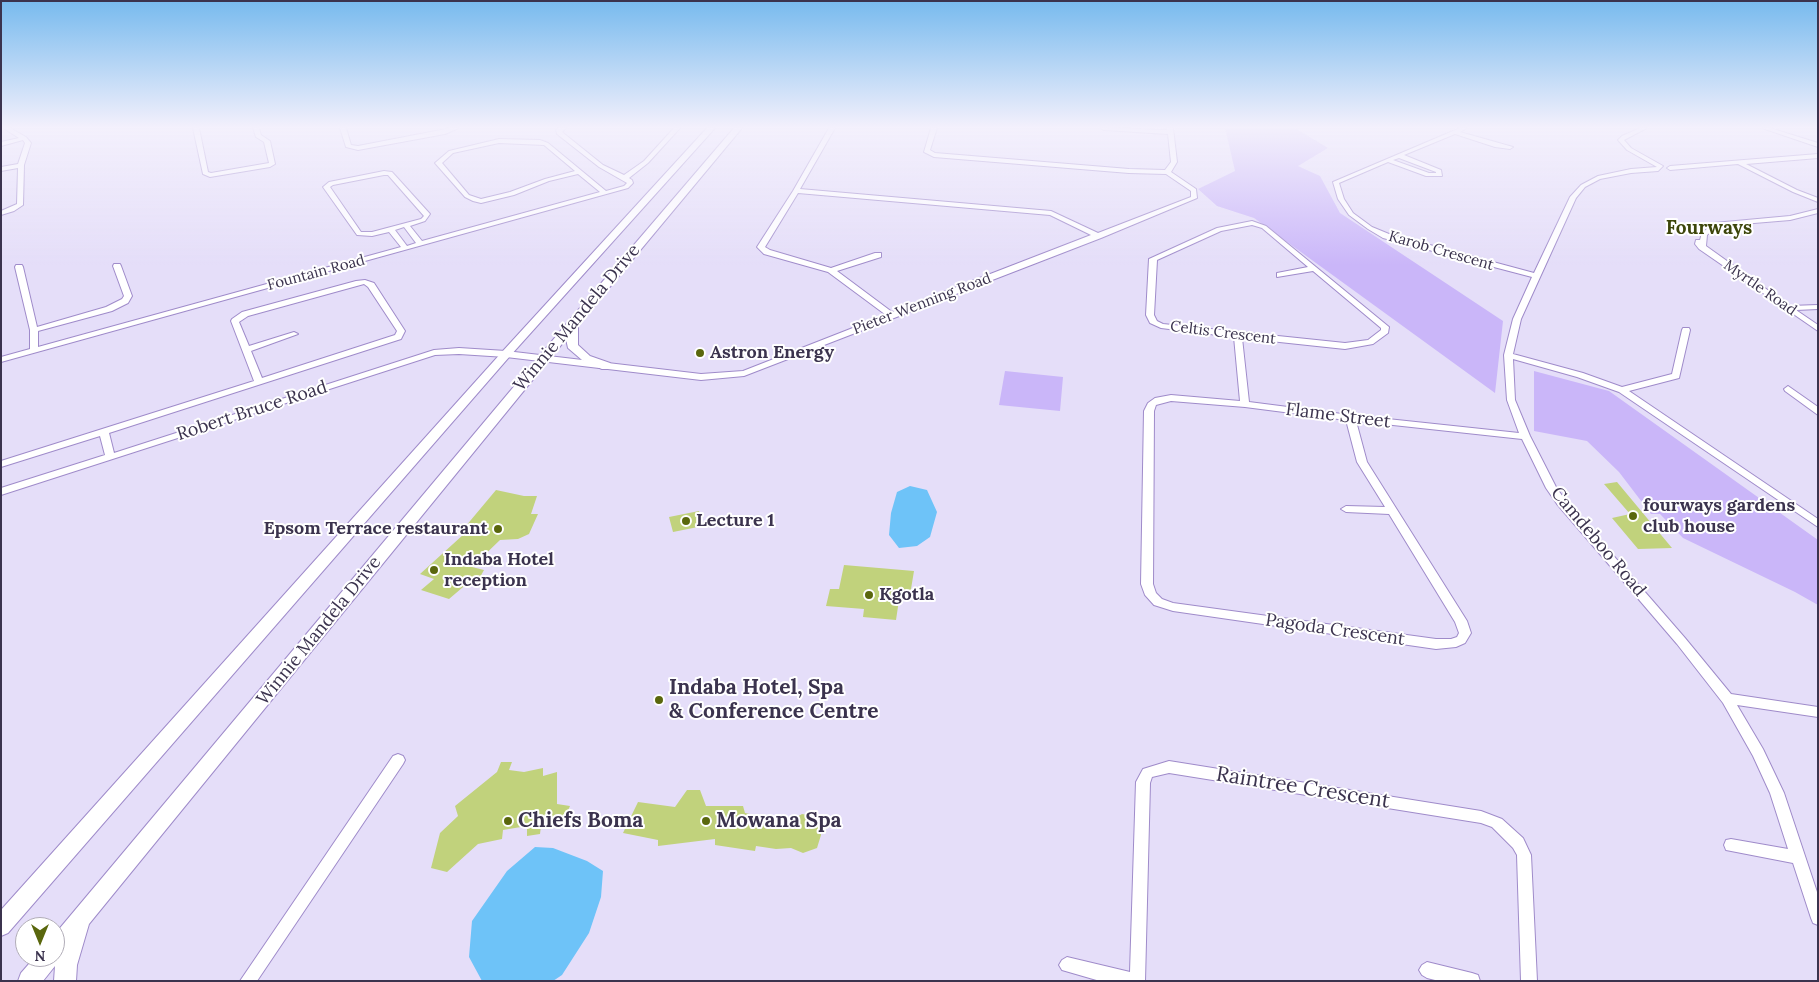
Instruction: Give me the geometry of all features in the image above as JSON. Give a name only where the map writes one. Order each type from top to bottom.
[{"type":"main road","name":"Winnie Mandela Drive","points":[[1,926],[506,354],[669,174]]},
{"type":"main road","name":"Winnie Mandela Drive","points":[[65,938],[572,324],[699,174]]},
{"type":"main road","points":[[572,324],[572,346],[586,358],[606,366]]},
{"type":"main road","points":[[64,981],[66,965],[83,916]]},
{"type":"main road","points":[[29,981],[41,967]]},
{"type":"street","points":[[1,213],[12,210],[20,205],[21,174]]},
{"type":"street","points":[[375,174],[390,174],[427,214],[423,220],[391,229],[366,234],[356,232],[325,189],[326,186],[331,183],[375,174]]},
{"type":"street","points":[[448,174],[468,196],[475,200],[486,200],[512,194],[547,180],[572,174]]},
{"type":"street","points":[[581,174],[605,193]]},
{"type":"street","points":[[615,174],[628,181]]},
{"type":"street","name":"Fountain Road","points":[[1,360],[626,187],[632,174]]},
{"type":"street","points":[[806,174],[761,247],[767,252],[831,270],[892,316]]},
{"type":"street","name":"Pieter Wenning Road","points":[[544,358],[701,377],[737,375],[1194,198],[1194,190],[1170,174]]},
{"type":"street","name":"Karob Crescent","points":[[1355,174],[1335,184],[1341,199],[1352,214],[1370,228],[1386,236],[1536,276]]},
{"type":"street","points":[[1427,174],[1440,174]]},
{"type":"street","name":"Camdeboo Road","points":[[1620,174],[1591,181],[1583,186],[1573,197],[1517,319],[1508,355],[1511,400],[1525,436],[1551,488],[1561,502],[1681,641],[1727,699],[1758,753],[1777,793],[1818,918]]},
{"type":"street","points":[[1761,174],[1818,200]]},
{"type":"street","points":[[796,191],[1046,212],[1059,216],[1098,236]]},
{"type":"street","name":"Myrtle Road","points":[[1818,211],[1790,218],[1716,224],[1704,234],[1702,247],[1818,329]]},
{"type":"street","name":"Celtis Crescent","points":[[1252,223],[1264,227],[1314,268],[1385,327],[1384,331],[1370,342],[1354,346],[1161,326],[1154,323],[1150,315],[1153,259],[1219,229],[1252,223]]},
{"type":"street","points":[[406,224],[420,244]]},
{"type":"street","points":[[391,229],[406,248]]},
{"type":"street","points":[[831,270],[878,255]]},
{"type":"street","points":[[34,330],[109,309],[125,301],[128,296],[117,266]]},
{"type":"street","points":[[19,267],[34,330],[34,351]]},
{"type":"street","points":[[1280,275],[1314,268]]},
{"type":"street","points":[[1,464],[389,341],[398,337],[401,331],[371,285],[361,282],[241,316],[235,322],[247,349],[258,382]]},
{"type":"street","points":[[1789,308],[1818,307]]},
{"type":"street","points":[[1622,390],[1676,376],[1686,330]]},
{"type":"street","points":[[247,349],[294,334]]},
{"type":"street","points":[[1238,335],[1245,404]]},
{"type":"street","name":"Robert Bruce Road","points":[[1,492],[434,353],[459,351],[544,358]]},
{"type":"street","points":[[1508,355],[1580,375],[1622,390],[1818,524]]},
{"type":"street","points":[[1788,389],[1818,412]]},
{"type":"street","name":"Flame Street","points":[[1152,403],[1171,398],[1245,404],[1350,418],[1525,436]]},
{"type":"street","name":"Pagoda Crescent","points":[[1152,403],[1149,411],[1147,584],[1151,595],[1158,602],[1173,608],[1436,644],[1452,644],[1461,640],[1465,633],[1461,621],[1362,462],[1350,418]]},
{"type":"street","points":[[104,432],[110,457]]},
{"type":"street","points":[[1346,509],[1392,511]]},
{"type":"street","points":[[1727,699],[1818,712]]},
{"type":"street","points":[[248,981],[398,760]]},
{"type":"street","name":"Raintree Crescent","points":[[1136,981],[1143,782],[1148,773],[1169,768],[1481,817],[1497,823],[1518,844],[1524,855],[1529,981]]},
{"type":"street","points":[[1731,845],[1799,858]]},
{"type":"street","points":[[1067,965],[1136,981]]},
{"type":"street","points":[[1427,970],[1472,981]]},
{"type":"shaded area","points":[[1229,174],[1315,174],[1320,176],[1340,213],[1503,321],[1495,393],[1254,218],[1217,206],[1198,189]]},
{"type":"shaded area","points":[[1005,371],[1063,377],[1060,411],[999,405]]},
{"type":"shaded area","points":[[1534,371],[1609,391],[1818,540],[1818,605],[1683,538],[1660,514],[1651,514],[1619,472],[1587,441],[1534,431]]},
{"type":"water","points":[[910,486],[927,490],[937,512],[930,537],[917,546],[899,548],[889,535],[891,513],[897,492]]},
{"type":"water","points":[[535,847],[553,848],[587,861],[603,871],[601,897],[589,933],[562,975],[553,981],[482,981],[469,957],[472,921],[507,871]]},
{"type":"building","name":"fourways gardens club house","points":[[1617,482],[1672,548],[1638,549],[1612,518],[1630,514],[1604,484]]},
{"type":"building","points":[[496,490],[524,496],[537,496],[531,514],[538,514],[529,534],[518,539],[500,540],[472,567],[484,570],[479,579],[469,582],[449,599],[421,590],[434,579],[420,574],[464,534],[460,533]]},
{"type":"building","name":"Lecture 1","points":[[699,511],[703,526],[673,532],[669,517]]},
{"type":"building","name":"Kgotla","points":[[844,565],[914,571],[909,601],[899,600],[896,620],[863,617],[864,609],[826,606],[830,589],[839,589]]},
{"type":"building","name":"Chiefs Boma","points":[[501,762],[512,762],[509,770],[524,772],[543,768],[543,776],[557,772],[557,804],[570,806],[561,826],[541,826],[540,834],[527,836],[527,826],[503,830],[502,839],[478,844],[447,872],[431,868],[440,833],[458,816],[455,806],[497,772]]},
{"type":"building","name":"Mowana Spa","points":[[687,790],[700,790],[706,806],[743,806],[745,813],[788,822],[802,814],[814,816],[820,824],[821,835],[817,848],[803,853],[791,848],[776,849],[756,846],[755,851],[715,845],[715,839],[658,846],[658,840],[623,833],[638,802],[675,807]]},
{"type":"place","name":"Astron Energy","points":[[700,353]]},
{"type":"place","name":"fourways gardens club house","points":[[1633,516]]},
{"type":"place","name":"Lecture 1","points":[[686,521]]},
{"type":"place","name":"Epsom Terrace restaurant","points":[[498,529]]},
{"type":"place","name":"Indaba Hotel reception","points":[[434,570]]},
{"type":"place","name":"Kgotla","points":[[869,595]]},
{"type":"place","name":"Indaba Hotel, Spa & Conference Centre","points":[[659,700]]},
{"type":"place","name":"Chiefs Boma","points":[[508,821]]},
{"type":"place","name":"Mowana Spa","points":[[706,821]]},
{"type":"district","name":"Fourways","points":[[1709,229]]}]
